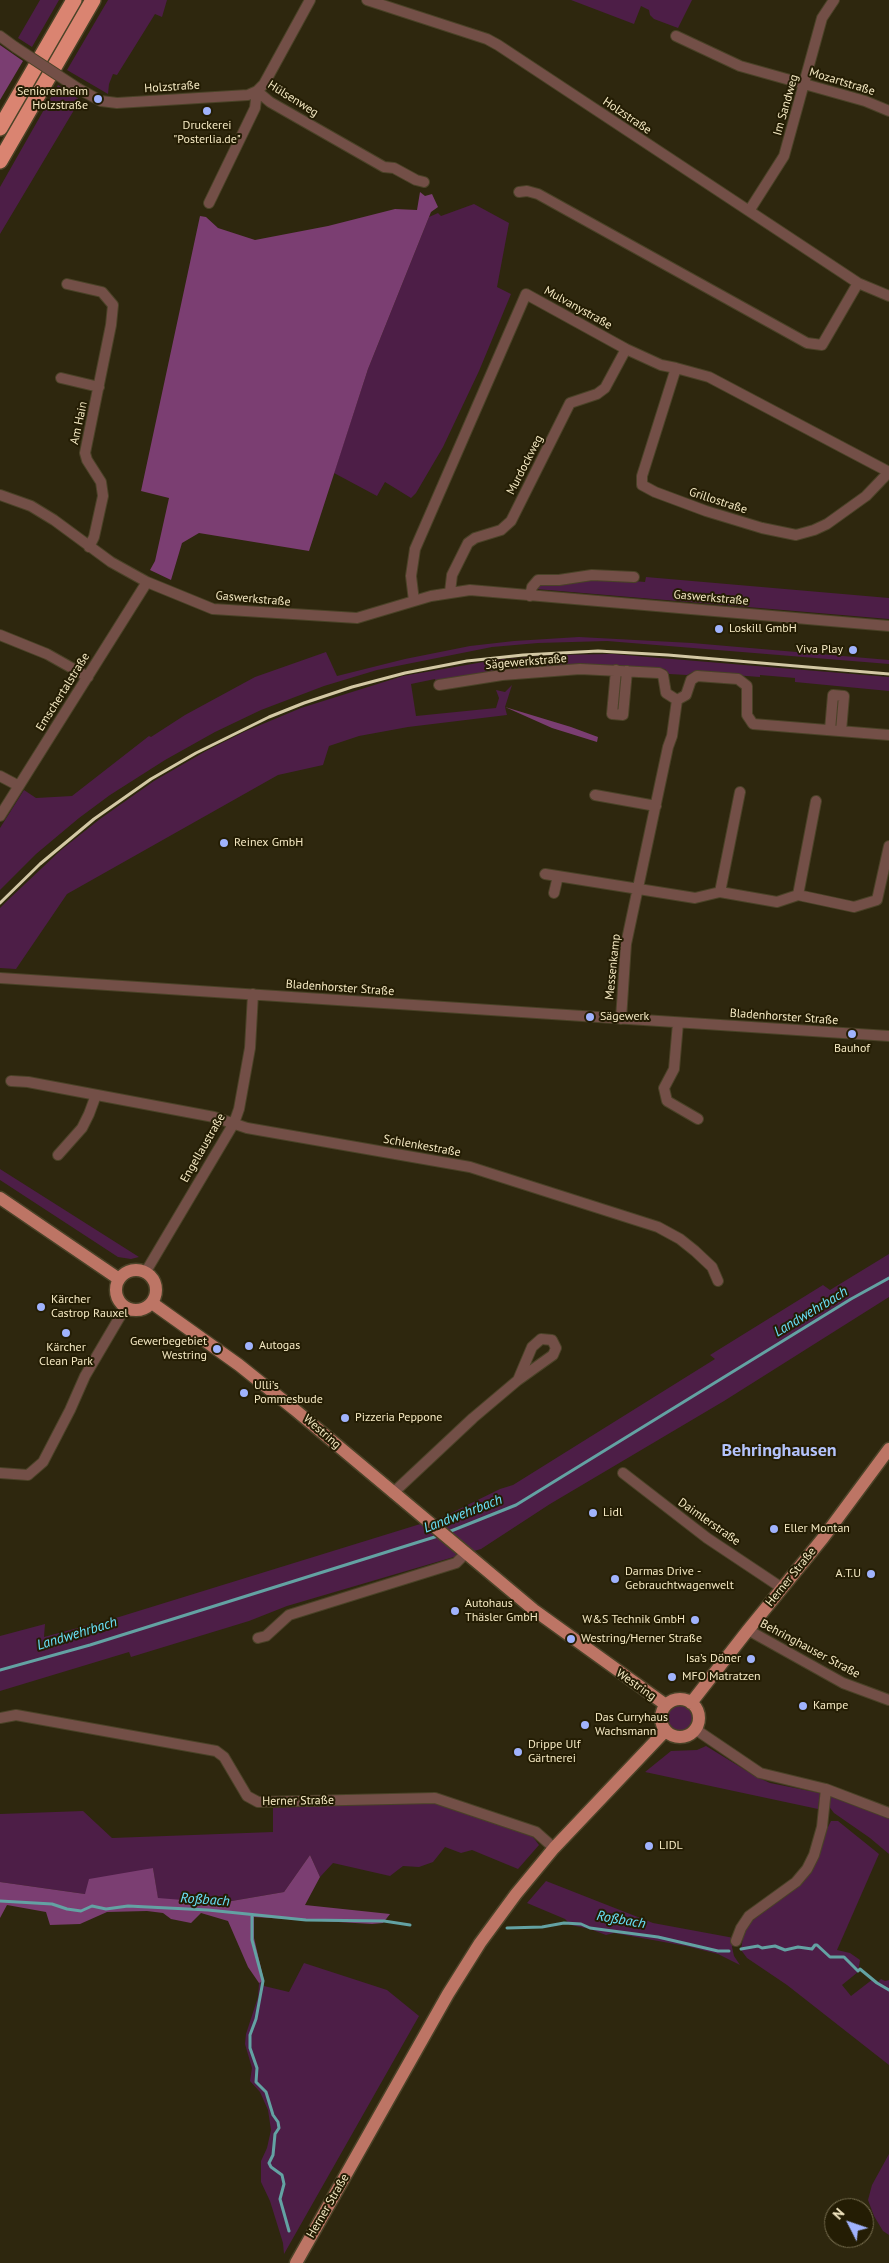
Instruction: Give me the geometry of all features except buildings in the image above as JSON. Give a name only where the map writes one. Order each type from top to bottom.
[{"type":"highway","points":[[0,128],[74,0]]},
{"type":"highway","points":[[0,161],[93,0]]},
{"type":"main road","points":[[0,1198],[119,1279]]},
{"type":"main road","points":[[134,1270],[145,1273],[151,1277],[156,1288],[152,1303],[142,1310],[125,1308],[117,1299],[116,1292],[119,1279],[128,1271],[134,1270]]},
{"type":"main road","name":"Westring","points":[[152,1303],[253,1376],[462,1552],[571,1639],[666,1705]]},
{"type":"main road","name":"Herner Straße","points":[[691,1703],[823,1538],[889,1449]]},
{"type":"main road","points":[[680,1699],[691,1703],[698,1714],[695,1729],[688,1736],[680,1737],[672,1736],[665,1731],[661,1720],[666,1705],[670,1701],[680,1699]]},
{"type":"main road","name":"Herner Straße","points":[[296,2263],[464,1968],[516,1894],[554,1848],[665,1731]]},
{"type":"street","points":[[257,91],[264,84],[310,0]]},
{"type":"street","name":"Holzstraße","points":[[367,0],[487,39],[498,45],[858,283],[889,296]]},
{"type":"street","name":"Im Sandweg","points":[[749,211],[784,156],[822,18],[834,0]]},
{"type":"street","name":"Holzstraße","points":[[0,36],[79,89],[101,101],[116,103],[248,95],[257,91]]},
{"type":"street","name":"Mozartstraße","points":[[676,36],[740,66],[865,102],[889,111]]},
{"type":"street","name":"Hülsenweg","points":[[257,91],[270,102],[384,166],[394,168],[416,180],[424,182]]},
{"type":"street","name":"Hülsenweg","points":[[209,203],[256,108],[257,91]]},
{"type":"street","points":[[519,192],[527,191],[538,194],[806,343],[822,345],[858,283]]},
{"type":"street","name":"Am Hain","points":[[67,284],[102,292],[113,305],[112,325],[85,453],[100,482],[103,496],[94,537],[89,547]]},
{"type":"street","name":"Mulvanystraße","points":[[414,601],[411,576],[414,549],[526,294],[626,348],[661,364],[709,377],[889,472]]},
{"type":"street","name":"Murdockweg","points":[[450,592],[452,575],[471,540],[500,530],[511,521],[570,404],[601,392],[626,348]]},
{"type":"street","name":"Grillostraße","points":[[676,368],[642,476],[642,485],[655,492],[706,511],[762,528],[796,535],[827,524],[866,496],[889,472]]},
{"type":"street","name":"Am Hain","points":[[61,378],[99,387]]},
{"type":"street","name":"Gaswerkstraße","points":[[0,494],[31,506],[54,520],[89,547],[147,582],[213,609],[357,618],[450,592],[470,590],[889,626]]},
{"type":"street","points":[[530,596],[532,587],[538,580],[559,580],[592,575],[634,577]]},
{"type":"street","name":"Emschertalstraße","points":[[0,816],[147,582]]},
{"type":"street","points":[[0,635],[47,654],[88,677]]},
{"type":"street","points":[[616,670],[612,714],[623,715],[627,671]]},
{"type":"street","name":"Sägewerkstraße","points":[[439,685],[530,672],[616,670],[659,673],[663,675],[666,693],[677,700]]},
{"type":"street","points":[[677,700],[686,695],[691,680],[697,676],[738,679],[747,686],[747,715],[753,724],[889,735]]},
{"type":"street","points":[[830,730],[833,695],[844,696],[841,731]]},
{"type":"street","name":"Messenkamp","points":[[621,1019],[626,944],[668,747],[672,736],[677,700]]},
{"type":"street","points":[[0,776],[19,786]]},
{"type":"street","points":[[720,892],[740,792]]},
{"type":"street","points":[[595,795],[656,806]]},
{"type":"street","points":[[798,895],[816,801]]},
{"type":"street","points":[[545,874],[695,898],[720,892],[776,902],[798,895],[854,907],[877,900],[889,846]]},
{"type":"street","points":[[554,894],[558,876]]},
{"type":"street","name":"Bladenhorster Straße","points":[[0,978],[889,1036]]},
{"type":"street","name":"Engellaustraße","points":[[145,1273],[234,1123],[239,1109],[250,1048],[253,994]]},
{"type":"street","points":[[678,1023],[674,1069],[664,1088],[668,1101],[698,1119]]},
{"type":"street","name":"Schlenkestraße","points":[[11,1081],[28,1082],[214,1117],[246,1128],[470,1167],[658,1227],[680,1238],[696,1251],[712,1267],[718,1281]]},
{"type":"street","points":[[58,1155],[82,1128],[96,1095]]},
{"type":"street","points":[[0,1473],[28,1475],[43,1462],[85,1376],[125,1308]]},
{"type":"street","points":[[393,1493],[473,1418],[518,1380]]},
{"type":"street","name":"Daimlerstraße","points":[[623,1473],[707,1538],[782,1588]]},
{"type":"street","points":[[258,1638],[266,1636],[288,1615],[456,1564],[462,1552]]},
{"type":"street","name":"Behringhauser Straße","points":[[748,1630],[843,1683],[889,1700]]},
{"type":"street","name":"Herner Straße","points":[[0,1718],[16,1715],[216,1751],[224,1757],[247,1796],[258,1802],[435,1798],[536,1832],[554,1848]]},
{"type":"street","points":[[695,1729],[760,1773],[826,1789],[889,1813]]},
{"type":"street","points":[[736,1941],[741,1928],[750,1916],[796,1882],[807,1869],[814,1856],[822,1828],[826,1789]]},
{"type":"shaded area","points":[[40,0],[59,0],[32,47],[18,38]]},
{"type":"shaded area","points":[[108,0],[167,0],[162,17],[155,14],[117,75],[113,74],[108,94],[67,70]]},
{"type":"shaded area","points":[[571,0],[692,0],[678,28],[654,19],[650,15],[649,10],[641,6],[634,24]]},
{"type":"shaded area","points":[[0,45],[23,61],[0,100]]},
{"type":"shaded area","points":[[58,85],[80,100],[0,234],[0,187]]},
{"type":"shaded area","points":[[420,192],[425,196],[432,194],[438,207],[431,212],[368,369],[309,551],[199,533],[182,543],[171,580],[150,570],[155,561],[169,498],[141,491],[200,216],[206,217],[218,228],[255,240],[328,226],[395,209],[417,210]]},
{"type":"shaded area","points":[[474,204],[509,223],[497,287],[511,294],[479,371],[443,447],[416,493],[411,498],[385,482],[377,496],[334,473],[368,369],[429,217],[438,213],[441,216]]},
{"type":"shaded area","points":[[590,577],[645,582],[646,577],[889,598],[889,619],[536,589],[536,585]]},
{"type":"shaded area","points":[[579,637],[692,643],[889,660],[889,664],[607,641],[538,643],[492,647],[377,670],[324,686],[261,710],[215,732],[165,760],[110,795],[79,818],[36,854],[0,890],[0,828],[24,790],[36,798],[72,796],[149,736],[151,737],[185,715],[255,677],[326,652],[337,676],[405,659],[470,646]]},
{"type":"shaded area","points":[[612,654],[889,677],[889,691],[795,682],[795,678],[693,672],[687,675],[669,674],[665,669],[625,667],[436,682],[435,679],[411,684],[416,716],[496,708],[499,698],[496,690],[505,692],[512,685],[505,707],[507,715],[408,727],[359,736],[329,746],[323,765],[278,775],[67,894],[16,969],[0,968],[0,908],[61,850],[100,819],[154,781],[206,751],[246,731],[301,708],[403,676],[495,660],[557,655]]},
{"type":"shaded area","points":[[505,707],[598,737],[597,742],[552,728]]},
{"type":"shaded area","points":[[0,1169],[139,1257],[131,1259],[118,1257],[0,1180]]},
{"type":"shaded area","points":[[889,1254],[889,1297],[724,1401],[550,1504],[481,1549],[287,1606],[249,1621],[131,1657],[129,1652],[0,1691],[0,1636],[45,1624],[44,1637],[119,1617],[443,1517],[500,1489],[513,1485],[715,1359],[710,1355],[823,1285],[830,1290]]},
{"type":"shaded area","points":[[680,1704],[690,1708],[694,1718],[690,1728],[680,1732],[670,1728],[666,1718],[670,1708]]},
{"type":"shaded area","points":[[706,1746],[770,1783],[820,1793],[818,1809],[645,1772],[671,1751],[697,1750]]},
{"type":"shaded area","points":[[828,1795],[889,1817],[889,1854],[834,1813],[827,1804]]},
{"type":"shaded area","points":[[433,1802],[529,1835],[539,1845],[518,1869],[472,1850],[461,1853],[445,1847],[433,1862],[419,1867],[403,1866],[390,1876],[333,1863],[320,1877],[310,1855],[284,1892],[220,1903],[158,1899],[153,1868],[85,1894],[0,1882],[0,1814],[83,1811],[112,1838],[273,1832],[273,1808]]},
{"type":"shaded area","points":[[831,1821],[838,1821],[879,1854],[837,1950],[850,1953],[860,1960],[858,1972],[842,1985],[851,1996],[873,1979],[878,1982],[881,1979],[889,1980],[889,2065],[787,1985],[747,1958],[741,1950],[744,1931],[749,1923],[799,1885]]},
{"type":"shaded area","points":[[310,1855],[320,1877],[305,1905],[390,1914],[383,1923],[372,1924],[254,1917],[254,1938],[264,1981],[259,1983],[248,1967],[228,1921],[201,1913],[191,1923],[171,1919],[163,1913],[147,1911],[107,1912],[80,1924],[50,1925],[46,1912],[7,1905],[0,1918],[0,1882],[85,1894],[89,1879],[153,1868],[158,1898],[220,1903],[284,1892]]},
{"type":"shaded area","points":[[546,1881],[653,1923],[734,1938],[732,1947],[734,1956],[740,1965],[718,1954],[686,1946],[614,1933],[606,1935],[571,1925],[565,1919],[527,1903]]},
{"type":"shaded area","points":[[304,1963],[387,1990],[419,2016],[284,2254],[283,2243],[270,2201],[261,2182],[261,2161],[267,2148],[271,2130],[268,2110],[260,2092],[250,2081],[252,2068],[245,2044],[246,2034],[258,1997],[259,1983],[264,1981],[264,1986],[289,1992]]},
{"type":"shaded area","points":[[889,2154],[889,2235],[883,2231],[874,2216],[874,2198],[869,2198],[872,2185]]},
{"type":"waterway","name":"Landwehrbach","points":[[446,1533],[516,1505],[851,1299],[889,1278]]},
{"type":"waterway","name":"Landwehrbach","points":[[0,1670],[90,1645],[441,1535]]},
{"type":"waterway","name":"Roßbach","points":[[0,1901],[52,1904],[81,1911],[92,1906],[106,1909],[128,1906],[208,1910],[306,1920],[384,1921],[410,1925]]},
{"type":"waterway","points":[[252,1915],[252,1940],[263,1981],[256,2019],[250,2035],[250,2048],[257,2068],[256,2082],[266,2092],[273,2115],[278,2122],[279,2128],[275,2134],[273,2155],[269,2163],[271,2167],[282,2175],[284,2184],[280,2199],[289,2231]]},
{"type":"waterway","name":"Roßbach","points":[[507,1928],[542,1927],[564,1923],[581,1924],[590,1928],[658,1937],[718,1951],[729,1951]]},
{"type":"waterway","name":"Roßbach","points":[[741,1949],[758,1946],[762,1948],[775,1946],[785,1950],[798,1947],[812,1949],[817,1945],[830,1957],[844,1957],[858,1971],[860,1969],[889,1990]]},
{"type":"railway","points":[[0,903],[40,864],[94,819],[151,779],[196,753],[269,717],[304,703],[352,687],[405,673],[467,661],[523,655],[598,651],[668,655],[889,674]]},
{"type":"place","name":"Seniorenheim Holzstraße","points":[[98,99]]},
{"type":"place","name":"Druckerei \"Posterlia.de\"","points":[[207,111]]},
{"type":"place","name":"Loskill GmbH","points":[[719,629]]},
{"type":"place","name":"Viva Play","points":[[853,650]]},
{"type":"place","name":"Reinex GmbH","points":[[224,843]]},
{"type":"place","name":"Sägewerk","points":[[590,1017]]},
{"type":"place","name":"Bauhof","points":[[852,1034]]},
{"type":"place","name":"Kärcher Castrop Rauxel","points":[[41,1307]]},
{"type":"place","name":"Kärcher Clean Park","points":[[66,1333]]},
{"type":"place","name":"Autogas","points":[[249,1346]]},
{"type":"place","name":"Gewerbegebiet Westring","points":[[217,1349]]},
{"type":"place","name":"Ulli’s Pommesbude","points":[[244,1393]]},
{"type":"place","name":"Pizzeria Peppone","points":[[345,1418]]},
{"type":"place","name":"Lidl","points":[[593,1513]]},
{"type":"place","name":"Eller Montan","points":[[774,1529]]},
{"type":"place","name":"A.T.U","points":[[871,1574]]},
{"type":"place","name":"Darmas Drive - Gebrauchtwagenwelt","points":[[615,1579]]},
{"type":"place","name":"Autohaus Thäsler GmbH","points":[[455,1611]]},
{"type":"place","name":"W&S Technik GmbH","points":[[695,1620]]},
{"type":"place","name":"Westring/Herner Straße","points":[[571,1639]]},
{"type":"place","name":"Isa’s Döner","points":[[751,1659]]},
{"type":"place","name":"MFO Matratzen","points":[[672,1677]]},
{"type":"place","name":"Kampe","points":[[803,1706]]},
{"type":"place","name":"Das Curryhaus Wachsmann","points":[[585,1725]]},
{"type":"place","name":"Drippe Ulf Gärtnerei","points":[[518,1752]]},
{"type":"place","name":"LIDL","points":[[649,1846]]},
{"type":"district","name":"Behringhausen","points":[[779,1451]]}]
